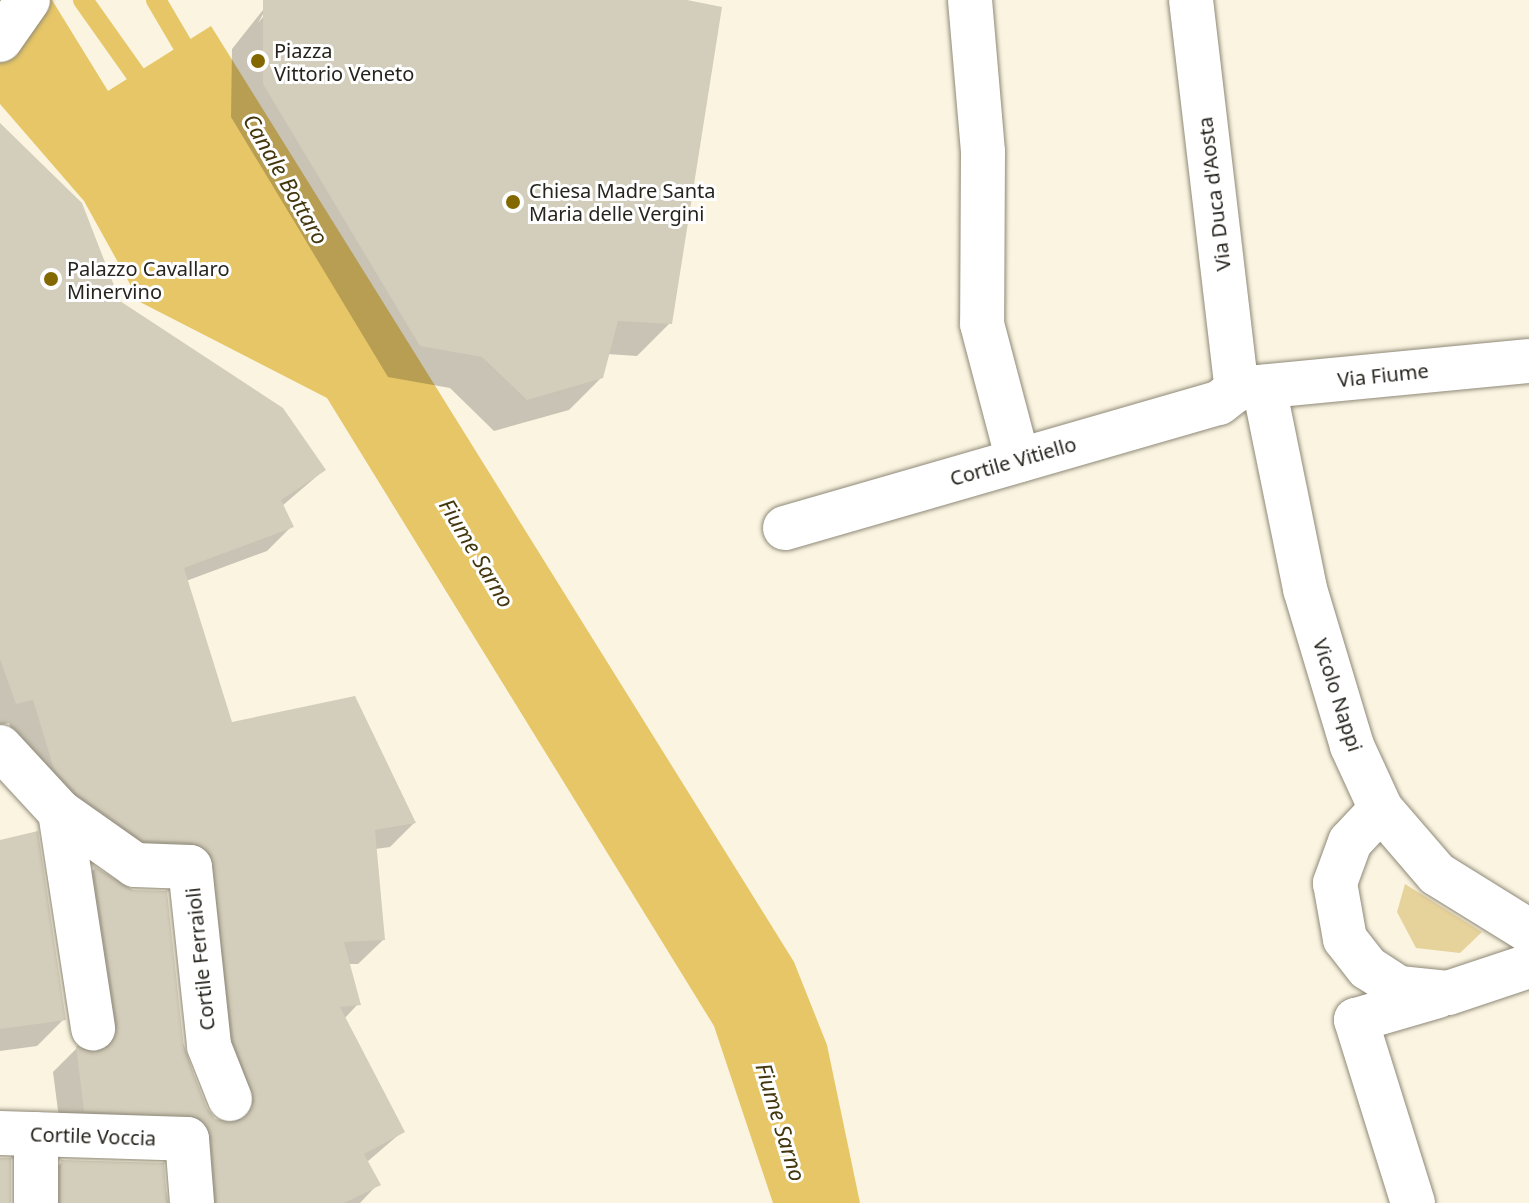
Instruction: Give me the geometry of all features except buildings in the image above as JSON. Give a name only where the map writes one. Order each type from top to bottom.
[{"type":"street","points":[[0,40],[28,0]]},
{"type":"street","points":[[970,0],[983,152],[982,324],[1018,460]]},
{"type":"street","name":"Via Duca d'Aosta","points":[[1191,0],[1250,388]]},
{"type":"street","name":"Via Fiume","points":[[1250,388],[1529,361]]},
{"type":"street","name":"Cortile Vitiello","points":[[785,528],[1219,403],[1250,388]]},
{"type":"street","name":"Vicolo Nappi","points":[[1250,388],[1352,746],[1381,809],[1437,874],[1529,931]]},
{"type":"street","name":"Cortile Ferraioli","points":[[0,747],[60,812],[135,865],[190,867],[209,1046],[230,1099]]},
{"type":"street","points":[[1381,809],[1340,862],[1339,922],[1355,954],[1383,979],[1448,993]]},
{"type":"street","points":[[60,812],[93,1028]]},
{"type":"street","points":[[1413,1203],[1356,1020],[1529,966]]},
{"type":"street","points":[[18,1134],[36,1203]]},
{"type":"street","name":"Cortile Voccia","points":[[18,1134],[187,1139],[192,1203]]},
{"type":"shaded area","points":[[1405,884],[1482,932],[1460,953],[1416,948],[1397,912]]},
{"type":"water","name":"Fiume Sarno","points":[[0,0],[52,0],[108,91],[211,26],[794,962],[827,1045],[860,1203],[773,1203],[714,1026],[327,398],[140,302],[84,201],[0,104]]},
{"type":"waterway","points":[[83,0],[151,96]]},
{"type":"waterway","name":"Canale Bottaro","points":[[156,0],[196,68]]},
{"type":"place","name":"Piazza Vittorio Veneto","points":[[258,61]]},
{"type":"place","name":"Chiesa Madre Santa Maria delle Vergini","points":[[513,202]]},
{"type":"place","name":"Palazzo Cavallaro Minervino","points":[[51,279]]}]
